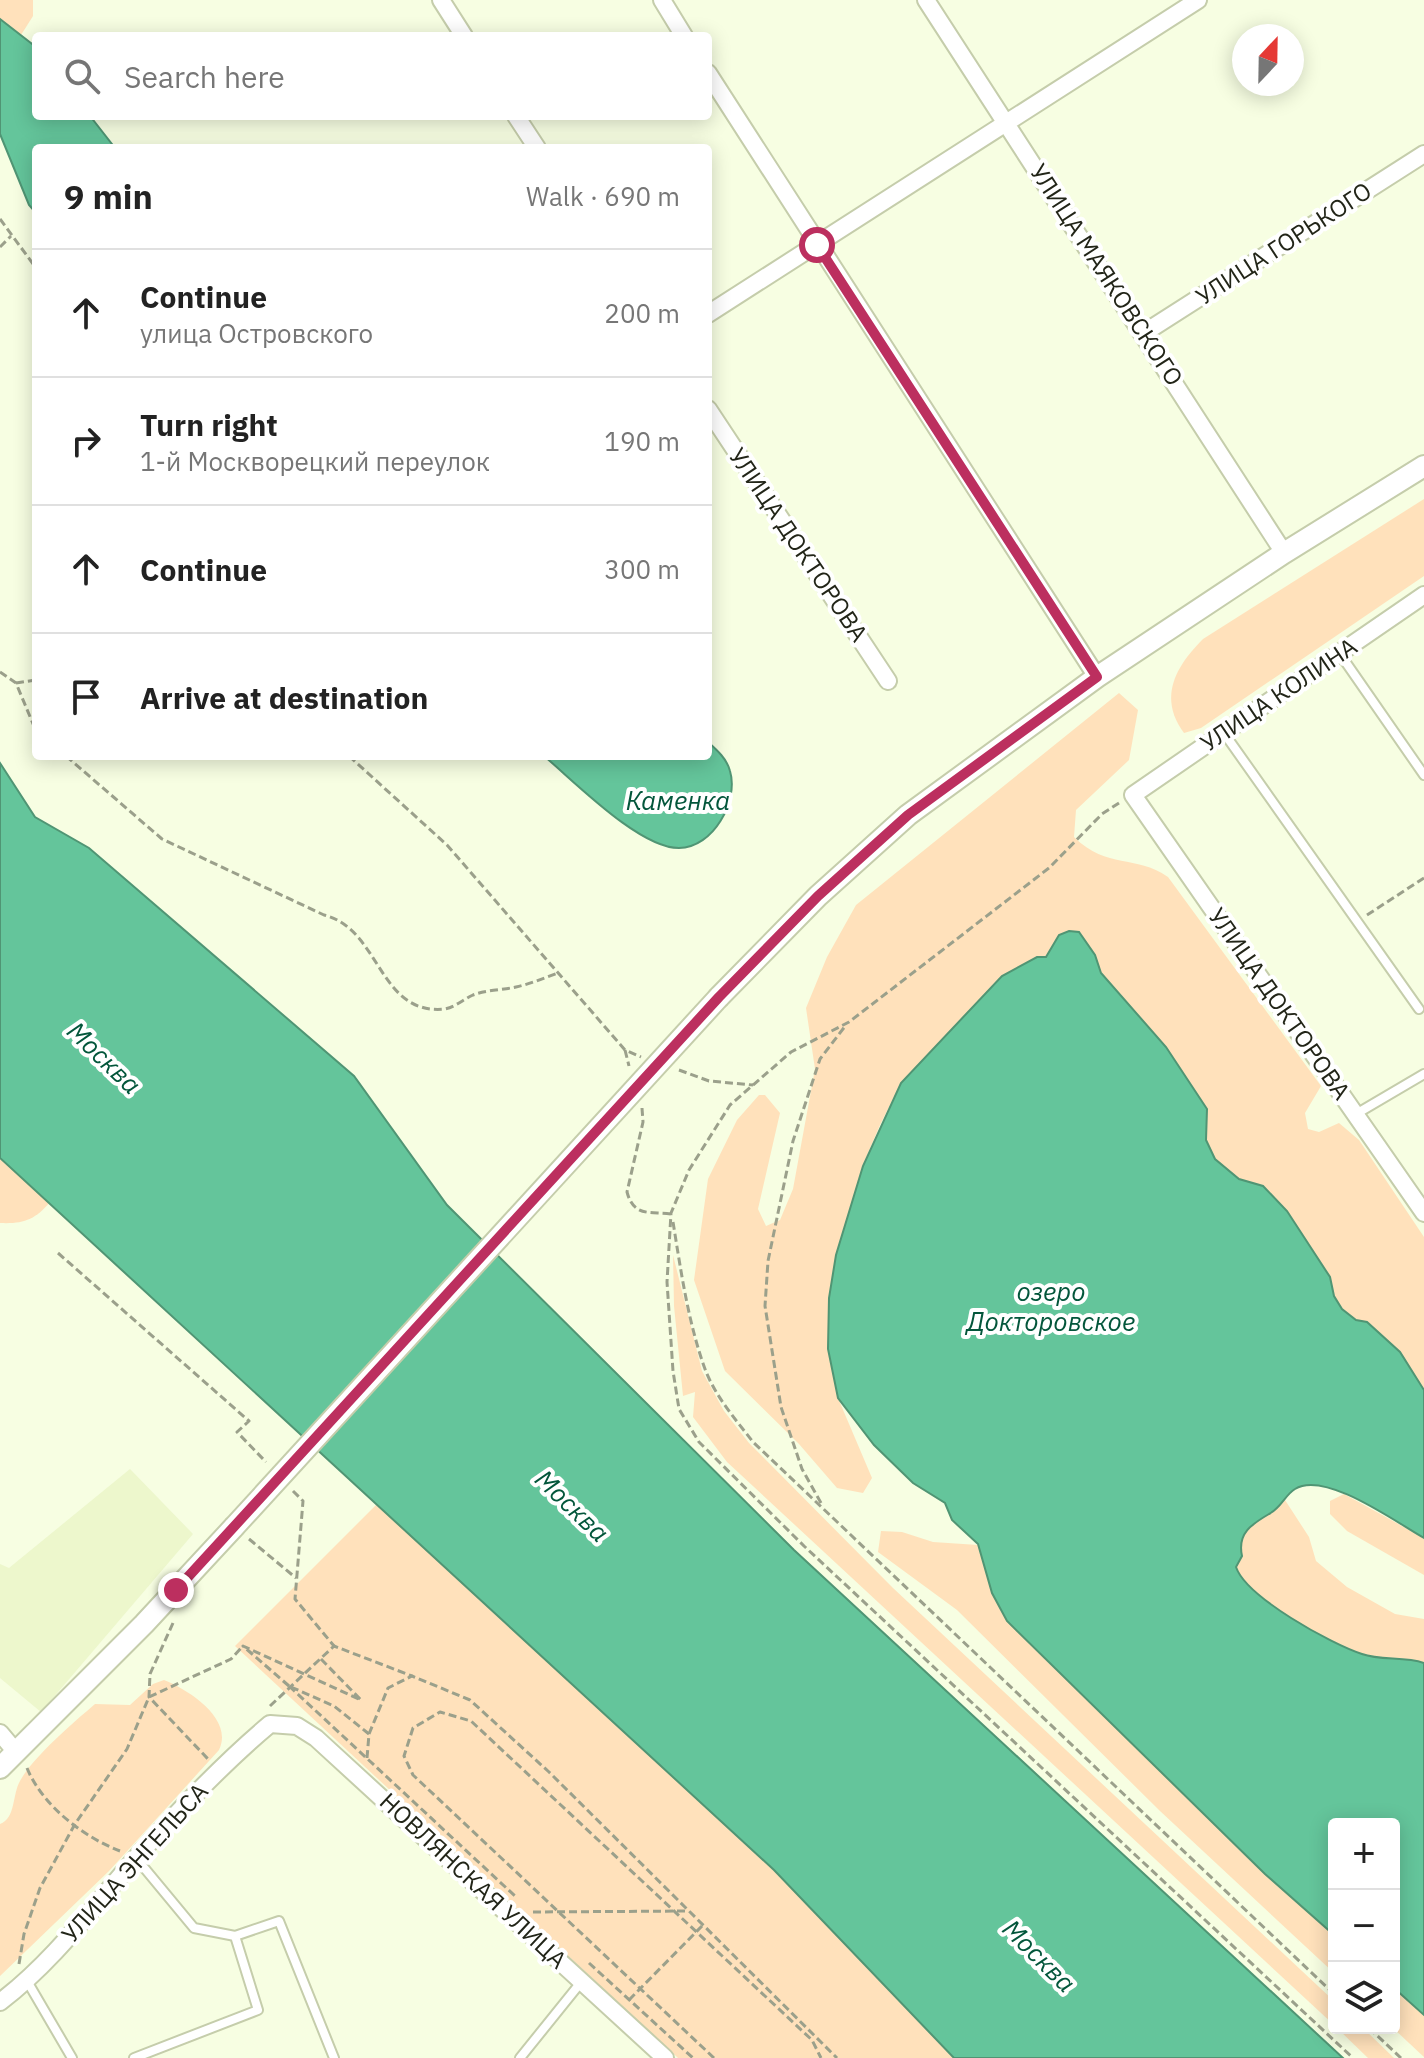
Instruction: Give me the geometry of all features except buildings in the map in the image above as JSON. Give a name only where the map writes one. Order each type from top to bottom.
[{"type":"street","points":[[441,0],[461,32]]},
{"type":"street","points":[[662,0],[682,32]]},
{"type":"street","name":"УЛИЦА МАЯКОВСКОГО","points":[[926,0],[1284,553]]},
{"type":"street","points":[[712,311],[1198,0]]},
{"type":"street","points":[[712,79],[1097,677]]},
{"type":"street","points":[[519,120],[534,144]]},
{"type":"street","name":"УЛИЦА ГОРЬКОГО","points":[[1144,333],[1424,154]]},
{"type":"street","name":"УЛИЦА ДОКТОРОВА","points":[[712,415],[888,681]]},
{"type":"street","points":[[0,1768],[8,1749],[134,1635],[719,997],[818,896],[908,815],[1097,677],[1284,553],[1424,466]]},
{"type":"street","name":"УЛИЦА КОЛИНА","points":[[1133,795],[1424,595]]},
{"type":"street","name":"УЛИЦА ДОКТОРОВА","points":[[1133,795],[1424,1213]]},
{"type":"street","name":"УЛИЦА ЭНГЕЛЬСА","points":[[0,2002],[27,1981],[136,1858],[219,1771],[270,1724]]},
{"type":"street","name":"НОВЛЯНСКАЯ УЛИЦА","points":[[270,1724],[297,1726],[316,1738],[665,2058]]},
{"type":"street","points":[[0,1733],[8,1749]]},
{"type":"lane","points":[[1339,653],[1424,775]]},
{"type":"lane","points":[[1224,732],[1419,1009]]},
{"type":"lane","points":[[1356,1114],[1424,1074]]},
{"type":"lane","points":[[136,1858],[194,1928],[235,1936],[279,1921],[334,2058]]},
{"type":"lane","points":[[134,2058],[258,2010],[235,1936]]},
{"type":"lane","points":[[27,1981],[72,2058]]},
{"type":"lane","points":[[520,2058],[582,1981]]},
{"type":"path","points":[[0,219],[32,263]]},
{"type":"path","points":[[0,247],[11,236]]},
{"type":"path","points":[[0,672],[16,683],[32,721]]},
{"type":"path","points":[[16,683],[32,681]]},
{"type":"path","points":[[71,760],[162,839],[324,915],[340,919],[366,942],[377,968],[394,990],[423,1007],[447,1009],[474,994],[518,987],[558,973]]},
{"type":"path","points":[[352,760],[447,845],[625,1050],[633,1079]]},
{"type":"path","points":[[1133,795],[1102,814],[1049,868],[849,1022],[791,1052],[730,1105],[705,1141],[671,1213],[667,1282],[679,1409],[699,1442],[853,1593],[1353,2058]]},
{"type":"path","points":[[1357,921],[1424,878]]},
{"type":"path","points":[[823,1507],[802,1469],[781,1407],[765,1306],[768,1261],[793,1141],[820,1059],[849,1022]]},
{"type":"path","points":[[625,1050],[653,1061]]},
{"type":"path","points":[[667,1066],[709,1081],[753,1085]]},
{"type":"path","points":[[642,1107],[643,1122],[627,1192],[629,1203],[637,1211],[647,1214],[671,1213]]},
{"type":"path","points":[[671,1213],[686,1300],[706,1371],[728,1410],[753,1442],[1328,1988]]},
{"type":"path","points":[[58,1253],[249,1421],[237,1432],[270,1466]]},
{"type":"path","points":[[292,1489],[303,1501],[295,1599],[334,1646],[470,1700],[549,1772],[837,2058]]},
{"type":"path","points":[[234,1527],[297,1578]]},
{"type":"path","points":[[27,1981],[19,1968],[24,1934],[40,1888],[75,1824],[127,1749],[149,1697],[150,1674],[173,1621]]},
{"type":"path","points":[[243,1646],[361,1700],[320,1658]]},
{"type":"path","points":[[149,1697],[231,1659],[243,1646]]},
{"type":"path","points":[[243,1646],[522,1902]]},
{"type":"path","points":[[289,1686],[334,1646]]},
{"type":"path","points":[[367,1758],[369,1734],[388,1688],[412,1676]]},
{"type":"path","points":[[289,1686],[334,1706],[369,1734]]},
{"type":"path","points":[[149,1697],[219,1771]]},
{"type":"path","points":[[714,2058],[413,1775],[404,1756],[405,1743],[413,1728],[426,1717],[440,1712],[455,1713],[471,1721],[812,2040],[821,2058]]},
{"type":"path","points":[[8,1749],[36,1791],[75,1824],[111,1848],[136,1858]]},
{"type":"path","points":[[544,1922],[533,1912],[687,1911]]},
{"type":"path","points":[[629,2000],[702,1926]]},
{"type":"path","points":[[586,1961],[693,2058]]},
{"type":"path","points":[[1375,2034],[1401,2058]]},
{"type":"shaded area","points":[[0,0],[33,0],[33,16],[21,35],[0,19]]},
{"type":"shaded area","points":[[1424,499],[1424,576],[1201,728],[1184,733],[1172,707],[1173,683],[1185,661],[1203,639]]},
{"type":"shaded area","points":[[1119,693],[1138,710],[1129,760],[1076,810],[1074,837],[1098,854],[1144,866],[1168,877],[1321,1086],[1305,1113],[1308,1129],[1319,1132],[1339,1123],[1359,1140],[1424,1237],[1424,1390],[1400,1352],[1367,1322],[1356,1320],[1342,1309],[1334,1296],[1330,1276],[1287,1211],[1263,1186],[1239,1179],[1215,1159],[1206,1140],[1207,1108],[1166,1047],[1101,973],[1095,955],[1046,957],[1002,976],[901,1083],[863,1165],[836,1255],[829,1298],[838,1398],[872,1478],[863,1493],[837,1488],[799,1444],[725,1371],[694,1280],[708,1179],[737,1120],[759,1095],[765,1095],[780,1113],[758,1209],[766,1226],[780,1220],[793,1189],[815,1069],[806,1008],[827,957],[856,905]]},
{"type":"shaded area","points":[[0,1158],[50,1202],[34,1217],[22,1222],[0,1223]]},
{"type":"shaded area","points":[[673,1255],[702,1371],[724,1411],[749,1443],[893,1588],[1328,1995],[1328,2019],[727,1462],[693,1417],[695,1392],[683,1396],[674,1306]]},
{"type":"shaded area","points":[[130,1469],[193,1534],[41,1712],[0,1678],[0,1564],[9,1568]]},
{"type":"shaded area","points":[[1344,1494],[1424,1538],[1424,1575],[1347,1531],[1330,1514],[1330,1501]]},
{"type":"shaded area","points":[[1285,1500],[1309,1537],[1316,1561],[1347,1587],[1395,1614],[1424,1619],[1424,1663],[1377,1658],[1348,1649],[1291,1618],[1243,1579],[1236,1567],[1242,1556],[1243,1536],[1254,1523]]},
{"type":"shaded area","points":[[377,1504],[774,1870],[954,2058],[678,2058],[235,1646]]},
{"type":"shaded area","points":[[881,1531],[902,1532],[933,1542],[978,1545],[992,1593],[1007,1621],[1265,1874],[1328,1930],[1328,1967],[1160,1811],[957,1610],[878,1552]]},
{"type":"shaded area","points":[[164,1680],[196,1698],[215,1717],[222,1739],[219,1750],[109,1871],[0,1976],[0,1824],[9,1817],[20,1781],[44,1751],[95,1704],[130,1705],[153,1684]]},
{"type":"shaded area","points":[[1400,1993],[1424,2015],[1424,2057],[1399,2034]]},
{"type":"shaded area","points":[[1343,2034],[1369,2034],[1394,2058],[1368,2058]]},
{"type":"water","points":[[0,19],[32,44],[32,120],[93,120],[112,144],[32,144],[32,208],[0,134]]},
{"type":"water","name":"Каменка","points":[[712,746],[729,767],[732,783],[731,796],[721,821],[703,840],[679,848],[645,837],[589,796],[548,760],[712,760]]},
{"type":"water","name":"Москва","points":[[0,763],[35,817],[89,848],[354,1076],[447,1205],[794,1550],[1343,2058],[954,2058],[774,1870],[0,1158]]},
{"type":"water","name":"озеро Докторовское","points":[[1069,931],[1079,932],[1095,955],[1101,973],[1166,1047],[1207,1109],[1206,1140],[1215,1159],[1239,1179],[1263,1186],[1287,1211],[1330,1277],[1334,1296],[1342,1309],[1356,1320],[1367,1322],[1400,1352],[1424,1390],[1424,1538],[1342,1492],[1308,1485],[1295,1489],[1277,1508],[1247,1530],[1242,1541],[1242,1556],[1236,1567],[1243,1579],[1272,1605],[1348,1649],[1369,1656],[1424,1663],[1424,2015],[1400,1993],[1400,1818],[1328,1818],[1328,1930],[1265,1874],[1007,1621],[992,1593],[978,1544],[952,1520],[945,1503],[913,1483],[874,1445],[838,1398],[828,1349],[829,1298],[836,1255],[863,1166],[901,1083],[1002,976],[1037,957],[1046,957],[1059,935]]},
{"type":"route","points":[[176,1590],[719,997],[818,896],[908,815],[1097,677],[817,245]]}]
